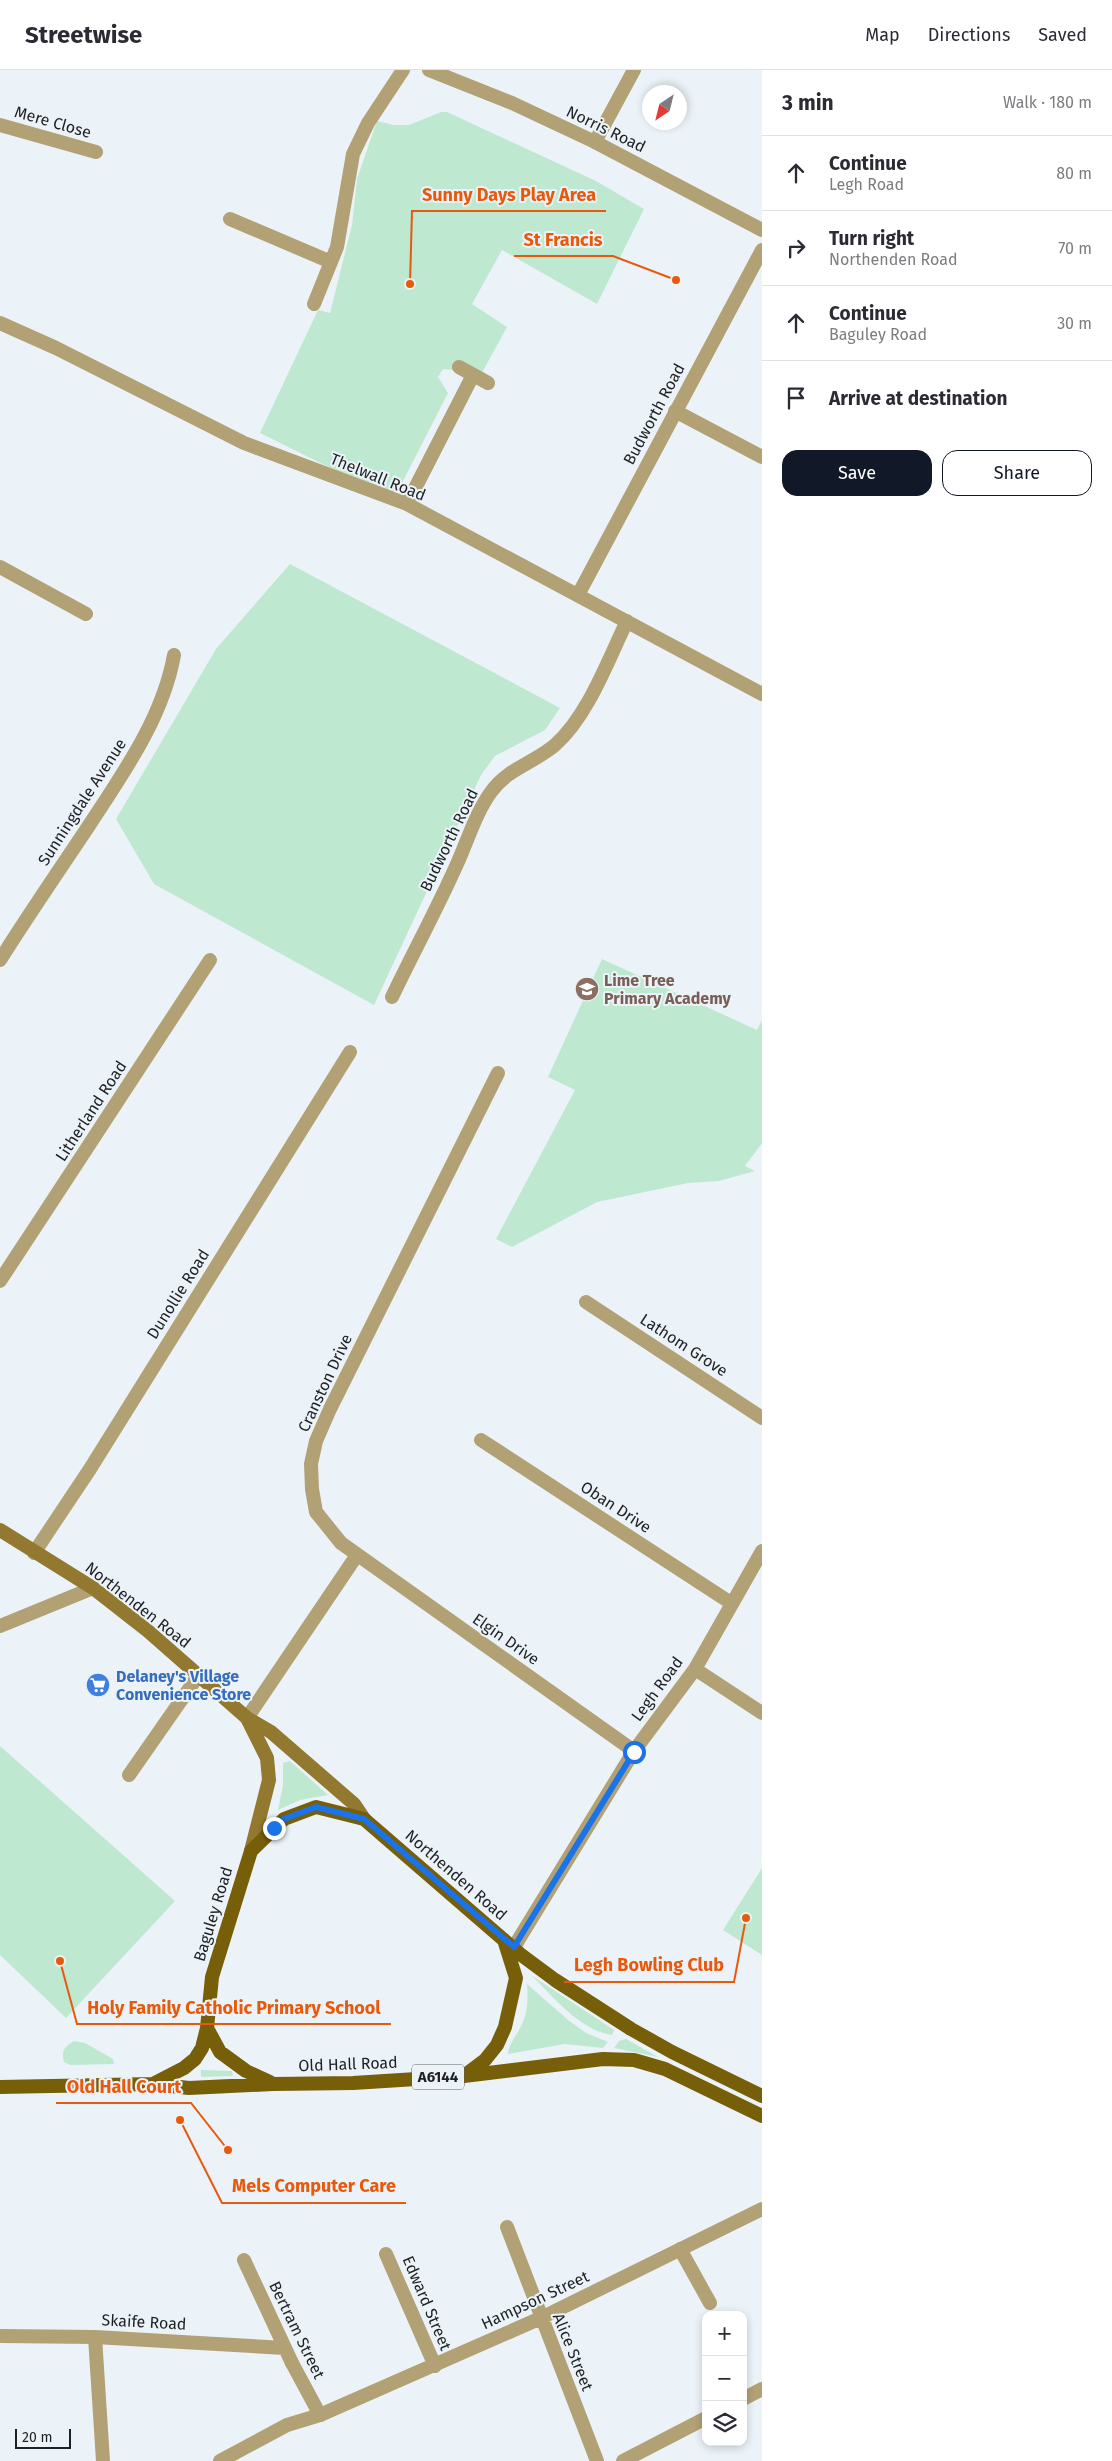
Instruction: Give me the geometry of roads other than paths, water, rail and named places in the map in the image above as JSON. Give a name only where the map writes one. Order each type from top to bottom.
[{"type":"main road","name":"Northenden Road","points":[[0,1530],[34,1553],[93,1588],[148,1631],[247,1718],[271,1732],[354,1804],[364,1819],[555,1980],[631,2029],[672,2052],[762,2096]]},
{"type":"main road","name":"Northenden Road","points":[[247,1718],[267,1758],[269,1780],[251,1851]]},
{"type":"main road","name":"Baguley Road","points":[[207,2028],[212,1977],[251,1851],[284,1819],[316,1807],[364,1819]]},
{"type":"main road","name":"A6144","points":[[464,2076],[485,2060],[497,2045],[505,2027],[516,1978],[509,1943]]},
{"type":"main road","name":"A6144","points":[[207,2028],[220,2052],[246,2071],[273,2084]]},
{"type":"main road","name":"Old Hall Road","points":[[153,2084],[184,2068],[195,2059],[202,2048],[207,2028]]},
{"type":"main road","name":"Old Hall Road","points":[[0,2087],[153,2084],[189,2088],[273,2084],[353,2084],[464,2076],[603,2060],[634,2060],[665,2069],[762,2116]]},
{"type":"street","points":[[314,304],[337,247],[353,154],[368,123],[403,70]]},
{"type":"street","name":"Norris Road","points":[[429,70],[512,103],[595,142],[762,230]]},
{"type":"street","points":[[595,142],[634,70]]},
{"type":"street","name":"Mere Close","points":[[0,125],[96,152]]},
{"type":"street","points":[[230,218],[330,262]]},
{"type":"street","name":"Budworth Road","points":[[578,595],[762,250]]},
{"type":"street","name":"Thelwall Road","points":[[0,323],[244,443],[407,504],[762,694]]},
{"type":"street","points":[[459,367],[488,383]]},
{"type":"street","points":[[407,504],[473,375]]},
{"type":"street","points":[[675,411],[762,457]]},
{"type":"street","points":[[0,567],[86,614]]},
{"type":"street","name":"Budworth Road","points":[[392,997],[458,863],[479,812],[491,792],[511,771],[554,746],[569,730],[581,714],[627,621]]},
{"type":"street","name":"Sunningdale Avenue","points":[[1,956],[106,800],[140,743],[158,708],[170,675],[174,655]]},
{"type":"street","name":"Litherland Road","points":[[0,1280],[210,960]]},
{"type":"street","name":"Dunollie Road","points":[[34,1553],[90,1469],[350,1052]]},
{"type":"street","name":"Cranston Drive","points":[[357,1555],[341,1543],[316,1512],[312,1489],[311,1464],[316,1441],[330,1409],[498,1073]]},
{"type":"street","name":"Lathom Grove","points":[[586,1302],[762,1418]]},
{"type":"street","name":"Oban Drive","points":[[481,1440],[731,1603]]},
{"type":"street","name":"Legh Road","points":[[509,1943],[634,1752],[694,1669],[762,1551]]},
{"type":"street","points":[[247,1718],[357,1555]]},
{"type":"street","name":"Elgin Drive","points":[[357,1555],[634,1752]]},
{"type":"street","points":[[0,1626],[93,1588]]},
{"type":"street","points":[[694,1669],[762,1713]]},
{"type":"street","points":[[129,1775],[198,1676]]},
{"type":"street","name":"Hampson Street","points":[[220,2461],[287,2425],[320,2415],[541,2318],[762,2209]]},
{"type":"street","name":"Alice Street","points":[[507,2227],[597,2461]]},
{"type":"street","points":[[680,2249],[710,2303]]},
{"type":"street","name":"Edward Street","points":[[386,2254],[435,2366]]},
{"type":"street","name":"Bertram Street","points":[[244,2260],[292,2363],[320,2415]]},
{"type":"street","name":"Skaife Road","points":[[0,2336],[95,2337],[285,2348]]},
{"type":"street","points":[[95,2337],[103,2461]]},
{"type":"street","points":[[747,2396],[762,2389]]},
{"type":"street","points":[[623,2461],[702,2420]]},
{"type":"place","name":"St Francis","points":[[676,280]]},
{"type":"place","name":"Sunny Days Play Area","points":[[410,284]]},
{"type":"place","name":"Lime Tree Primary Academy","points":[[587,989]]},
{"type":"place","name":"Delaney's Village Convenience Store","points":[[98,1685]]},
{"type":"place","name":"Legh Bowling Club","points":[[746,1918]]},
{"type":"place","name":"Holy Family Catholic Primary School","points":[[60,1961]]},
{"type":"place","name":"Mels Computer Care","points":[[180,2120]]},
{"type":"place","name":"Old Hall Court","points":[[228,2150]]}]
